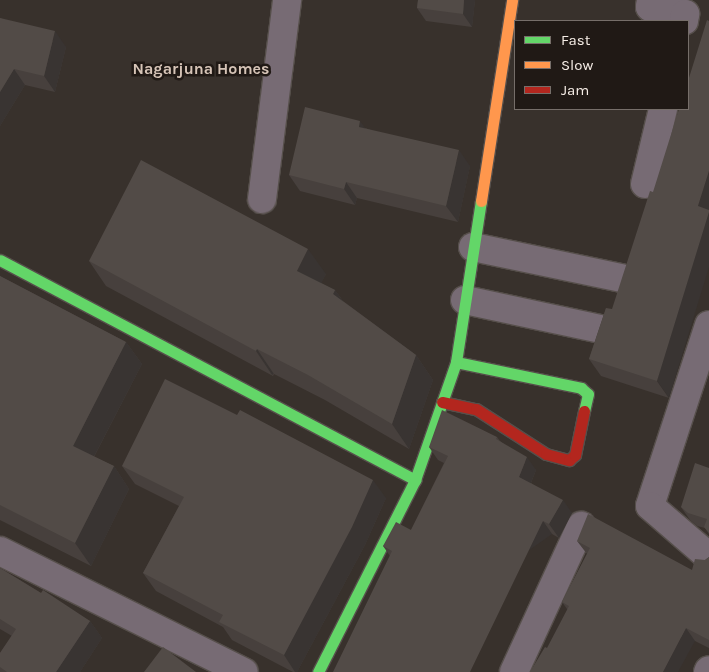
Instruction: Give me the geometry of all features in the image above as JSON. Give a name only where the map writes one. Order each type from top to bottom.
[{"type":"street","points":[[262,199],[287,0]]},
{"type":"street","points":[[318,672],[415,480],[456,362],[512,0]]},
{"type":"street","points":[[651,0],[650,7],[685,14],[684,20]]},
{"type":"street","points":[[645,184],[663,110]]},
{"type":"street","points":[[473,247],[622,278]]},
{"type":"street","points":[[0,260],[415,480]]},
{"type":"street","points":[[465,300],[600,329]]},
{"type":"street","points":[[709,325],[704,360],[650,506],[709,557]]},
{"type":"street","points":[[442,402],[476,409],[546,454],[569,460],[575,455],[588,394],[581,388],[456,362]]},
{"type":"street","points":[[514,672],[581,526]]},
{"type":"street","points":[[0,551],[244,672]]},
{"type":"building","points":[[418,0],[464,0],[463,14],[417,8]]},
{"type":"building","points":[[0,18],[55,31],[44,76],[14,69],[0,92]]},
{"type":"building","points":[[707,20],[709,21],[709,171],[698,206],[709,210],[709,212],[657,381],[589,359],[606,308],[612,309],[650,191],[653,192],[679,110],[689,110],[689,78]]},
{"type":"building","points":[[305,107],[360,121],[359,127],[459,150],[446,206],[346,182],[344,189],[289,175]]},
{"type":"building","points":[[141,160],[308,249],[297,271],[335,290],[333,294],[416,355],[392,424],[308,375],[257,349],[256,351],[89,261]]},
{"type":"building","points":[[0,276],[126,342],[73,446],[114,466],[75,543],[0,505]]},
{"type":"building","points":[[165,379],[237,415],[240,410],[373,480],[352,527],[284,655],[219,622],[223,615],[143,573],[184,497],[122,466]]},
{"type":"building","points":[[442,410],[497,437],[496,439],[527,457],[519,477],[563,500],[549,524],[543,521],[470,672],[333,672],[392,551],[383,546],[396,522],[411,530],[448,456],[429,447]]},
{"type":"building","points":[[695,463],[709,468],[709,533],[704,527],[707,519],[688,513],[681,507]]},
{"type":"building","points":[[588,514],[692,570],[695,559],[705,560],[709,557],[709,640],[686,628],[663,672],[530,672],[545,647],[547,648],[569,606],[562,602],[590,548],[577,541]]},
{"type":"building","points":[[0,568],[41,593],[43,590],[90,621],[56,672],[7,672],[0,667],[0,653],[16,629],[0,619]]},
{"type":"building","points":[[163,647],[196,672],[144,672]]},
{"type":"traffic: fast","points":[[318,672],[415,480],[456,362],[481,201]]},
{"type":"traffic: fast","points":[[0,260],[415,480]]},
{"type":"traffic: fast","points":[[456,362],[581,388],[588,394],[584,411]]},
{"type":"traffic: slow","points":[[481,201],[512,0]]},
{"type":"traffic: jam","points":[[442,402],[476,409],[546,454],[569,460],[575,455],[584,411]]},
{"type":"district","name":"Nagarjuna Homes","points":[[201,69]]}]
